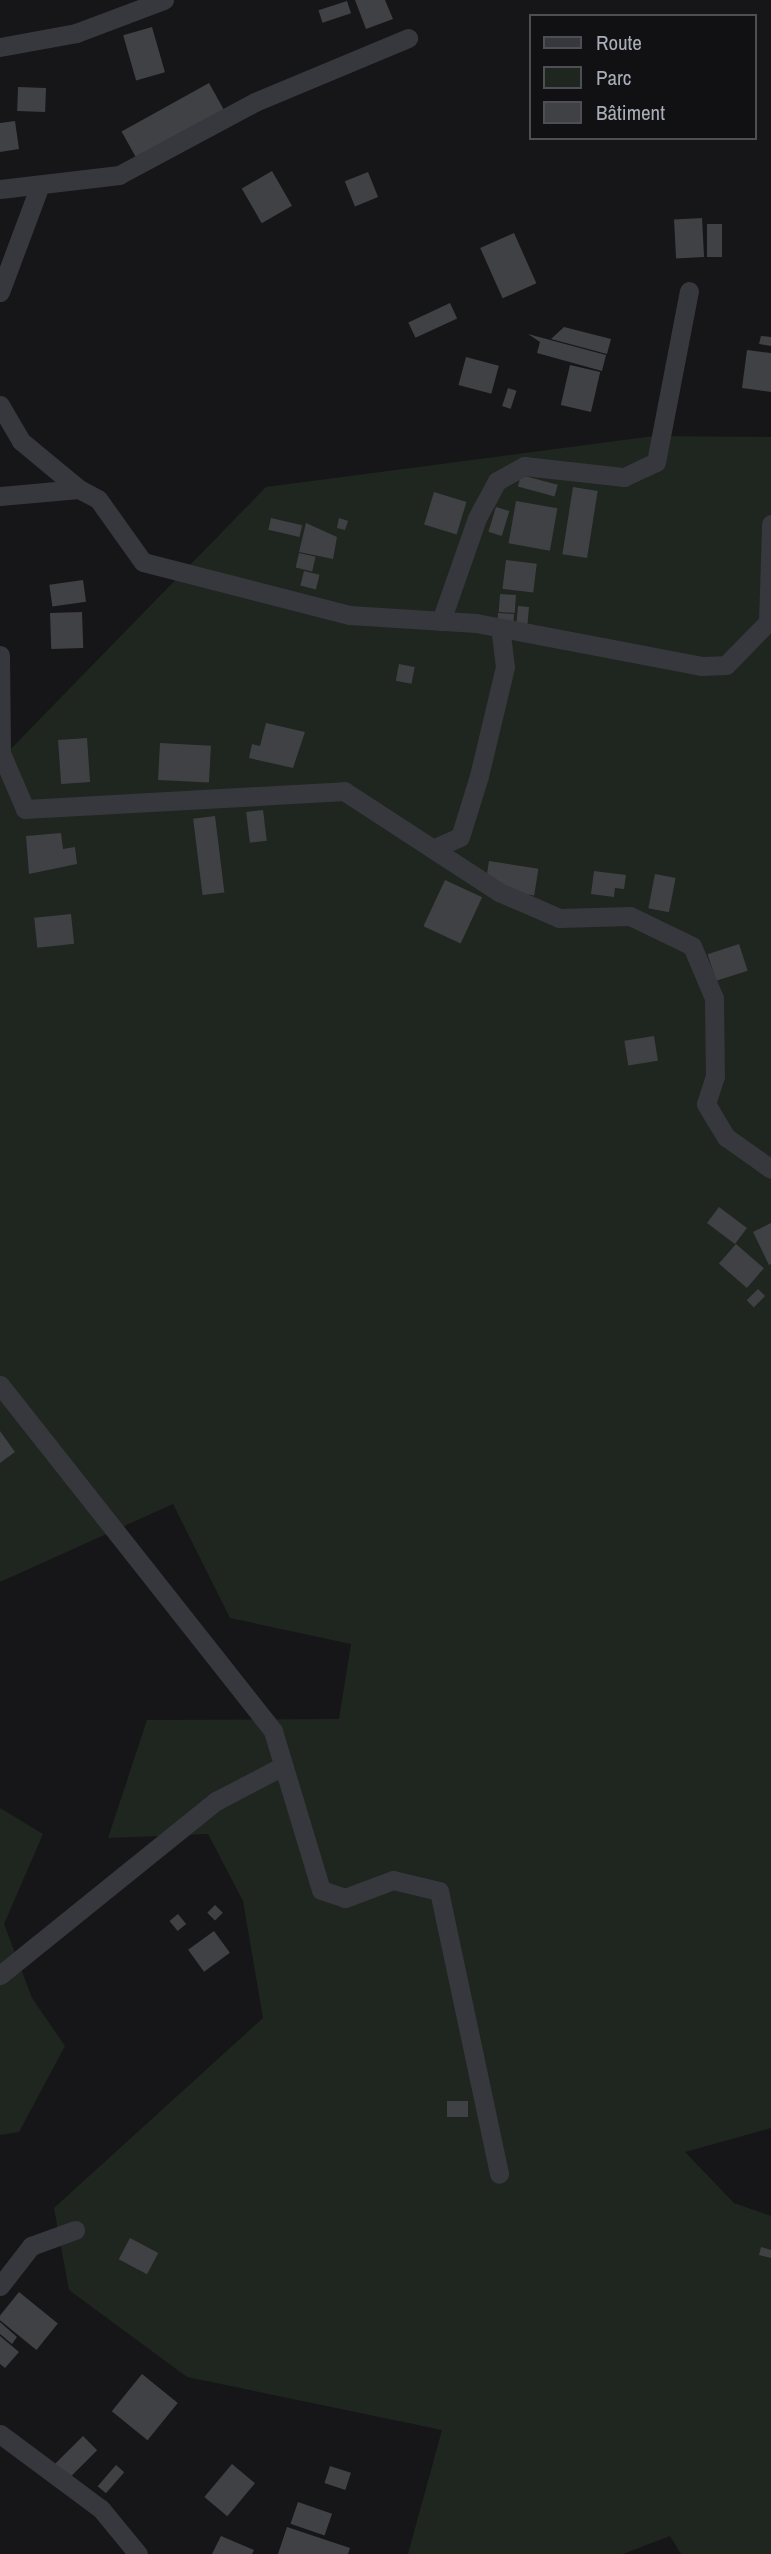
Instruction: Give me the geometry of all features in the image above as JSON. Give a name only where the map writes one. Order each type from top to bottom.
[{"type":"street","points":[[0,47],[76,33],[164,0]]},
{"type":"street","points":[[0,189],[119,175],[255,102],[408,38]]},
{"type":"street","points":[[0,292],[40,185]]},
{"type":"street","points":[[441,621],[477,518],[498,481],[524,466],[624,477],[656,461],[689,291]]},
{"type":"street","points":[[0,405],[21,441],[79,489],[98,499],[143,562],[349,615],[500,628],[702,666],[726,665],[768,622],[771,524]]},
{"type":"street","points":[[0,496],[79,489]]},
{"type":"street","points":[[435,848],[460,837],[479,776],[505,667],[500,628]]},
{"type":"street","points":[[0,655],[1,753],[25,809],[344,790],[499,892],[559,918],[630,916],[692,946],[715,998],[715,1076],[706,1104],[726,1137],[771,1169]]},
{"type":"street","points":[[0,1385],[204,1639],[273,1731],[321,1890],[345,1898],[393,1880],[439,1891],[499,2174]]},
{"type":"street","points":[[0,1975],[216,1801],[283,1766]]},
{"type":"street","points":[[0,2286],[31,2246],[75,2230]]},
{"type":"street","points":[[0,2434],[101,2509],[138,2554]]},
{"type":"green space","points":[[654,436],[771,437],[771,2128],[685,2152],[734,2203],[771,2216],[771,2554],[681,2554],[670,2536],[623,2554],[408,2554],[442,2430],[187,2377],[69,2290],[54,2208],[263,2018],[243,1901],[208,1834],[108,1838],[147,1720],[339,1719],[351,1644],[230,1618],[173,1504],[0,1582],[0,760],[266,487]]},
{"type":"green space","points":[[0,1808],[43,1834],[4,1924],[32,1998],[65,2046],[19,2132],[0,2135]]},
{"type":"building","points":[[355,0],[385,0],[393,19],[366,29]]},
{"type":"building","points":[[347,1],[351,13],[322,23],[318,10]]},
{"type":"building","points":[[152,27],[165,72],[136,80],[123,35]]},
{"type":"building","points":[[209,83],[226,114],[139,162],[122,131]]},
{"type":"building","points":[[18,87],[46,88],[45,112],[17,111]]},
{"type":"building","points":[[15,121],[19,149],[0,152],[0,123]]},
{"type":"building","points":[[272,171],[292,206],[262,223],[242,188]]},
{"type":"building","points":[[368,172],[378,197],[355,206],[345,181]]},
{"type":"building","points":[[702,218],[704,257],[676,258],[674,219]]},
{"type":"building","points":[[707,224],[722,224],[722,257],[707,257]]},
{"type":"building","points":[[514,233],[536,283],[503,298],[480,248]]},
{"type":"building","points":[[450,303],[457,318],[415,338],[408,322]]},
{"type":"building","points":[[564,327],[611,339],[607,354],[551,339]]},
{"type":"building","points":[[528,334],[606,355],[602,371],[537,353],[540,342]]},
{"type":"building","points":[[761,336],[771,337],[771,346],[759,344]]},
{"type":"building","points":[[747,350],[771,353],[771,392],[742,388]]},
{"type":"building","points":[[466,357],[499,366],[491,394],[458,385]]},
{"type":"building","points":[[570,365],[600,372],[591,412],[561,405]]},
{"type":"building","points":[[508,388],[517,391],[511,409],[502,406]]},
{"type":"building","points":[[521,475],[558,485],[555,496],[518,487]]},
{"type":"building","points":[[573,487],[598,491],[587,558],[562,554]]},
{"type":"building","points":[[434,492],[467,502],[457,534],[424,525]]},
{"type":"building","points":[[516,501],[557,508],[550,551],[509,543]]},
{"type":"building","points":[[496,507],[509,511],[502,536],[488,532]]},
{"type":"building","points":[[271,518],[302,525],[299,537],[268,530]]},
{"type":"building","points":[[339,518],[348,521],[345,530],[337,528]]},
{"type":"building","points":[[306,523],[337,537],[333,559],[299,552]]},
{"type":"building","points":[[299,553],[316,557],[312,571],[296,568]]},
{"type":"building","points":[[506,560],[537,564],[533,593],[502,589]]},
{"type":"building","points":[[304,571],[320,575],[316,589],[300,586]]},
{"type":"building","points":[[83,580],[86,602],[52,607],[49,585]]},
{"type":"building","points":[[500,594],[516,595],[515,613],[499,612]]},
{"type":"building","points":[[518,606],[529,607],[527,624],[517,623]]},
{"type":"building","points":[[82,612],[83,648],[51,649],[50,613]]},
{"type":"building","points":[[498,613],[514,614],[513,626],[497,625]]},
{"type":"building","points":[[399,664],[415,667],[411,684],[396,681]]},
{"type":"building","points":[[266,723],[305,732],[293,768],[249,758],[252,744],[260,746]]},
{"type":"building","points":[[87,738],[90,782],[61,784],[58,740]]},
{"type":"building","points":[[160,743],[211,746],[209,783],[158,780]]},
{"type":"building","points":[[263,810],[267,841],[250,843],[246,812]]},
{"type":"building","points":[[215,816],[224,892],[203,895],[193,819]]},
{"type":"building","points":[[61,833],[63,849],[75,847],[77,864],[29,874],[26,836]]},
{"type":"building","points":[[489,861],[538,869],[534,895],[485,888]]},
{"type":"building","points":[[594,871],[626,875],[624,889],[615,888],[614,897],[591,894]]},
{"type":"building","points":[[655,874],[676,878],[669,912],[648,908]]},
{"type":"building","points":[[445,880],[482,897],[461,944],[423,926]]},
{"type":"building","points":[[71,914],[74,944],[37,948],[34,918]]},
{"type":"building","points":[[739,944],[748,971],[716,981],[708,954]]},
{"type":"building","points":[[654,1036],[658,1061],[628,1065],[624,1041]]},
{"type":"building","points":[[719,1207],[747,1228],[735,1244],[707,1223]]},
{"type":"building","points":[[771,1223],[771,1264],[769,1265],[753,1232]]},
{"type":"building","points":[[736,1244],[764,1268],[747,1288],[719,1264]]},
{"type":"building","points":[[758,1289],[765,1296],[754,1307],[747,1300]]},
{"type":"building","points":[[0,1431],[15,1452],[0,1463]]},
{"type":"building","points":[[215,1905],[223,1913],[215,1921],[207,1913]]},
{"type":"building","points":[[178,1914],[186,1924],[178,1931],[169,1921]]},
{"type":"building","points":[[214,1931],[230,1953],[204,1972],[188,1950]]},
{"type":"building","points":[[447,2101],[468,2101],[468,2117],[447,2117]]},
{"type":"building","points":[[130,2238],[158,2253],[147,2274],[119,2259]]},
{"type":"building","points":[[761,2247],[771,2250],[771,2258],[759,2255]]},
{"type":"building","points":[[19,2292],[58,2323],[36,2350],[0,2320],[0,2315]]},
{"type":"building","points":[[0,2322],[17,2337],[12,2344],[0,2334]]},
{"type":"building","points":[[0,2336],[19,2352],[5,2368],[0,2364]]},
{"type":"building","points":[[142,2374],[178,2403],[148,2440],[112,2411]]},
{"type":"building","points":[[83,2436],[97,2450],[65,2482],[51,2468]]},
{"type":"building","points":[[232,2464],[255,2483],[227,2516],[204,2497]]},
{"type":"building","points":[[116,2465],[124,2472],[106,2493],[98,2486]]},
{"type":"building","points":[[330,2466],[351,2473],[345,2490],[324,2483]]},
{"type":"building","points":[[298,2502],[332,2514],[325,2535],[291,2524]]},
{"type":"building","points":[[287,2527],[350,2548],[348,2554],[278,2554]]},
{"type":"building","points":[[221,2536],[254,2550],[252,2554],[212,2554]]}]
